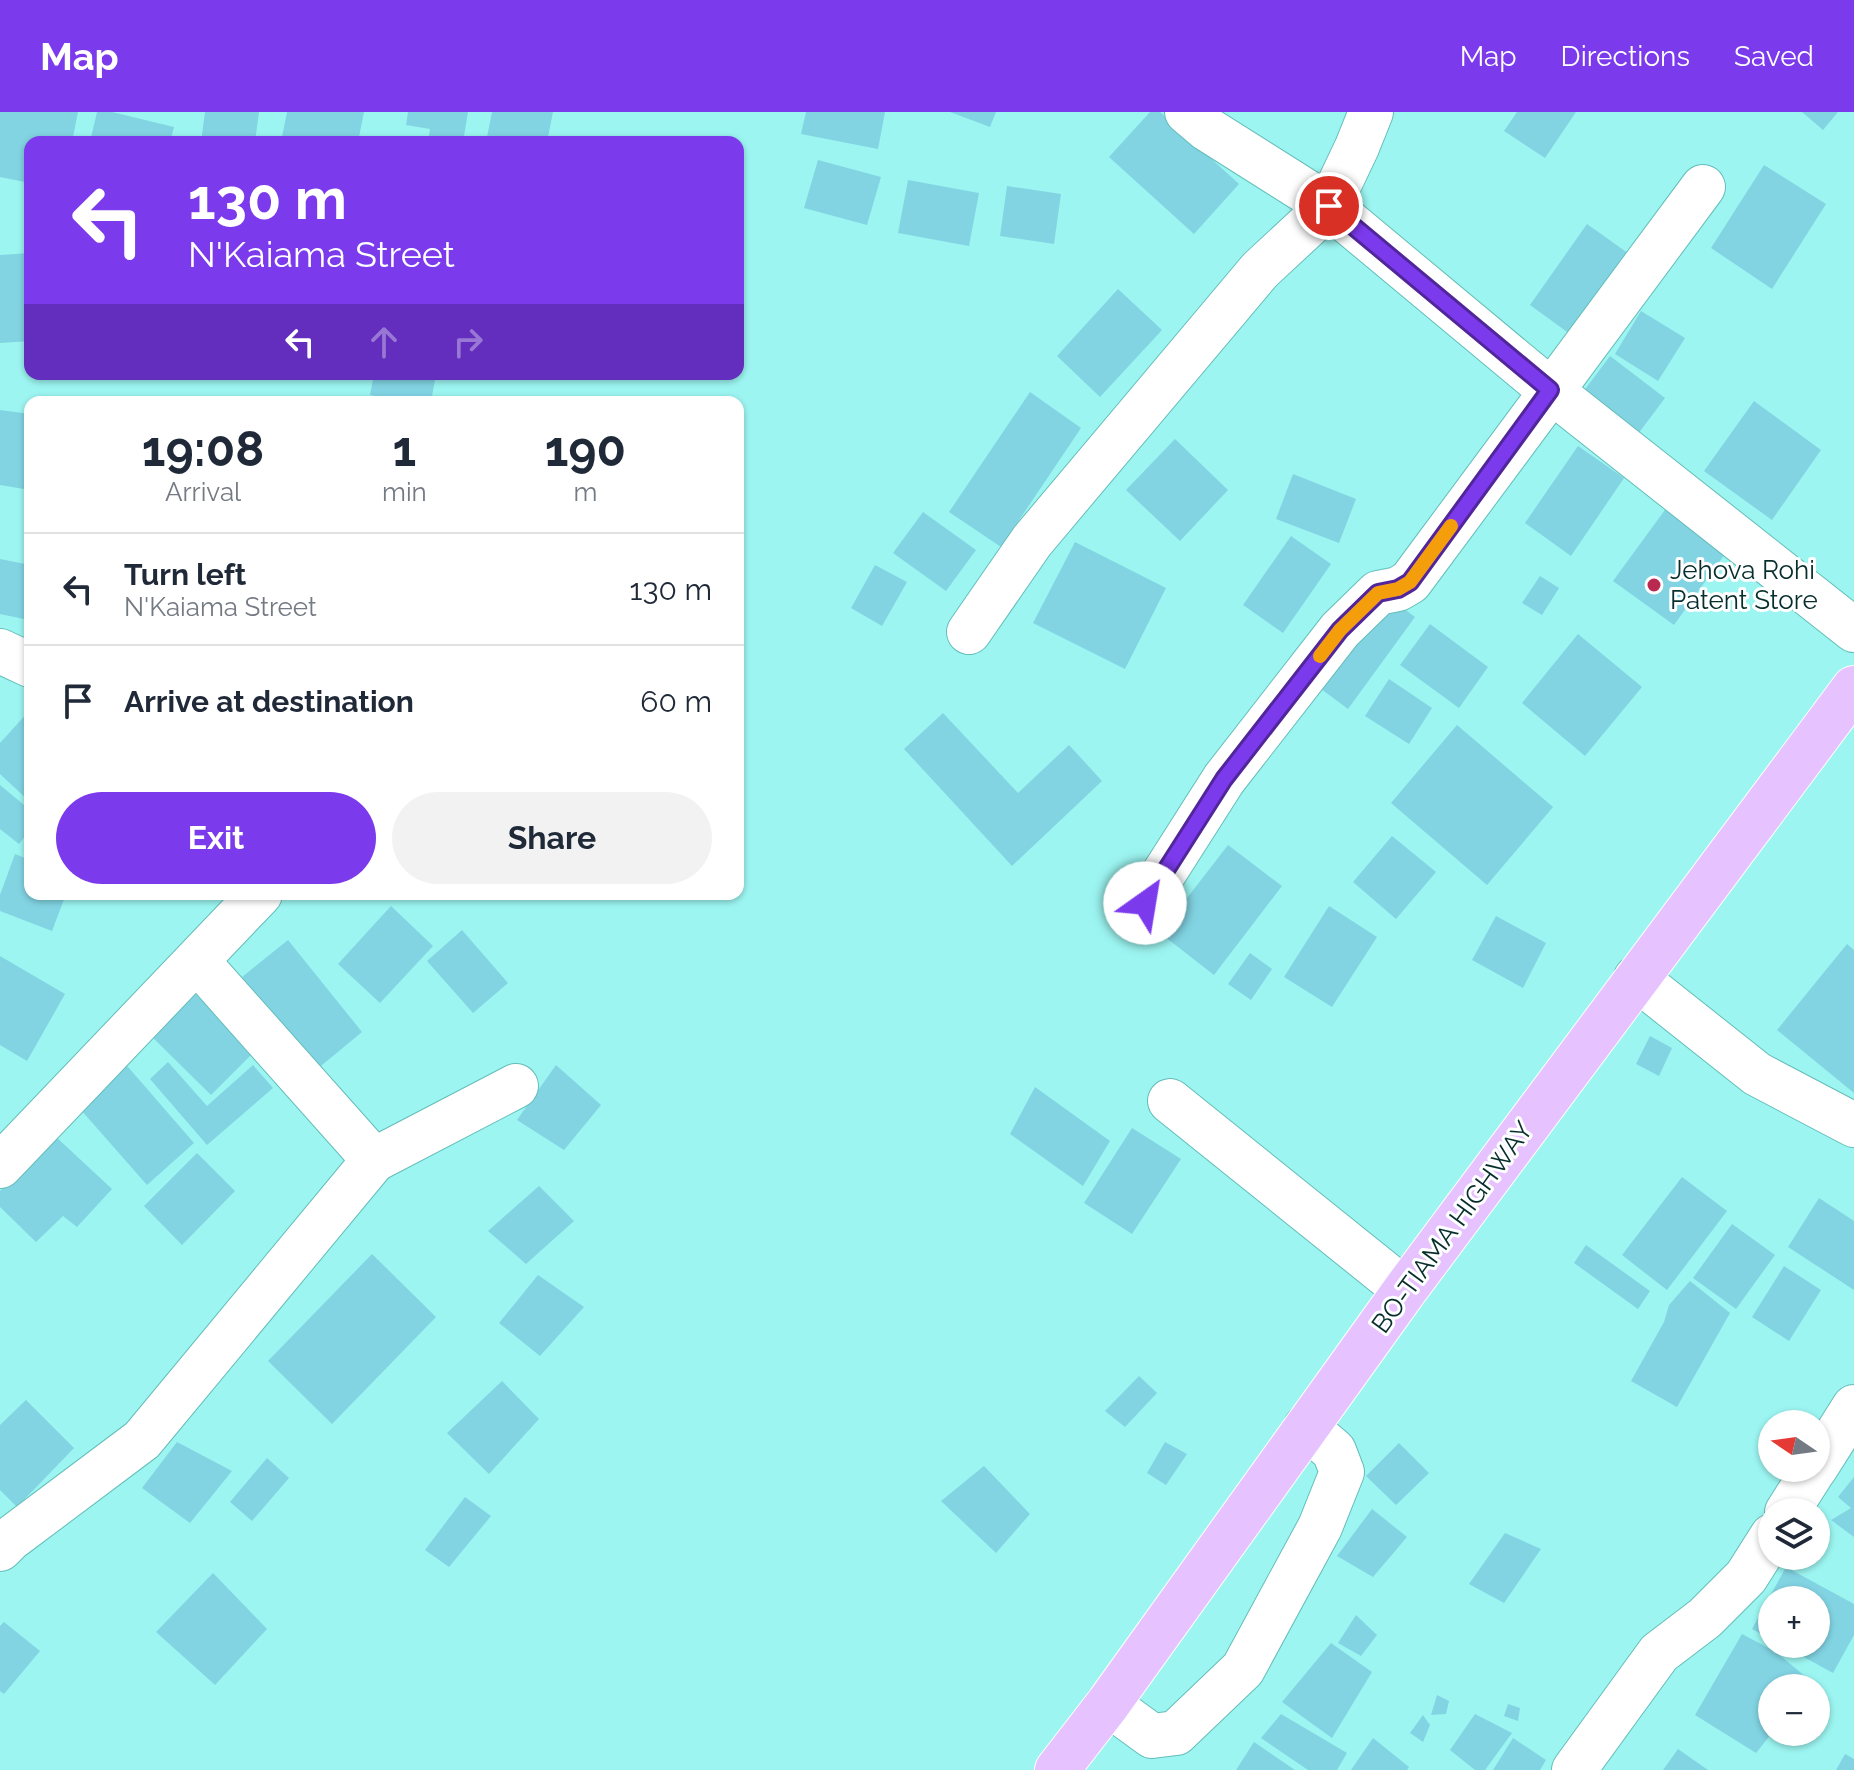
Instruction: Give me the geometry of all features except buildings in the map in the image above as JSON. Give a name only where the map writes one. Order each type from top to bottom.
[{"type":"highway","name":"BO-TIAMA HIGHWAY","points":[[1057,1770],[1108,1704],[1405,1290],[1854,688]]},
{"type":"street","points":[[1187,112],[1207,129],[1329,206],[1550,390],[1854,630]]},
{"type":"street","points":[[969,632],[1032,541],[1250,281],[1329,206],[1371,112]]},
{"type":"street","points":[[1145,903],[1224,779],[1340,630],[1378,593],[1398,589],[1410,582],[1703,187]]},
{"type":"street","points":[[0,651],[24,662]]},
{"type":"street","points":[[0,1166],[254,900]]},
{"type":"street","points":[[197,961],[374,1160]]},
{"type":"street","points":[[1636,978],[1757,1074],[1854,1125]]},
{"type":"street","points":[[3,1539],[142,1440],[374,1160],[516,1086]]},
{"type":"street","points":[[1170,1101],[1405,1290]]},
{"type":"street","points":[[1830,1445],[1854,1407]]},
{"type":"street","points":[[1108,1704],[1152,1736],[1176,1733],[1243,1669],[1320,1527],[1342,1472],[1334,1451],[1306,1427]]},
{"type":"street","points":[[1574,1770],[1659,1653],[1705,1618],[1746,1577],[1758,1558]]},
{"type":"slow traffic","points":[[1320,656],[1340,630],[1378,593],[1398,589],[1410,582],[1451,526]]},
{"type":"place","name":"Jehova Rohi Patent Store","points":[[1654,585]]},
{"type":"route","points":[[1145,903],[1224,779],[1340,630],[1378,593],[1398,589],[1410,582],[1550,390],[1329,206]]}]
